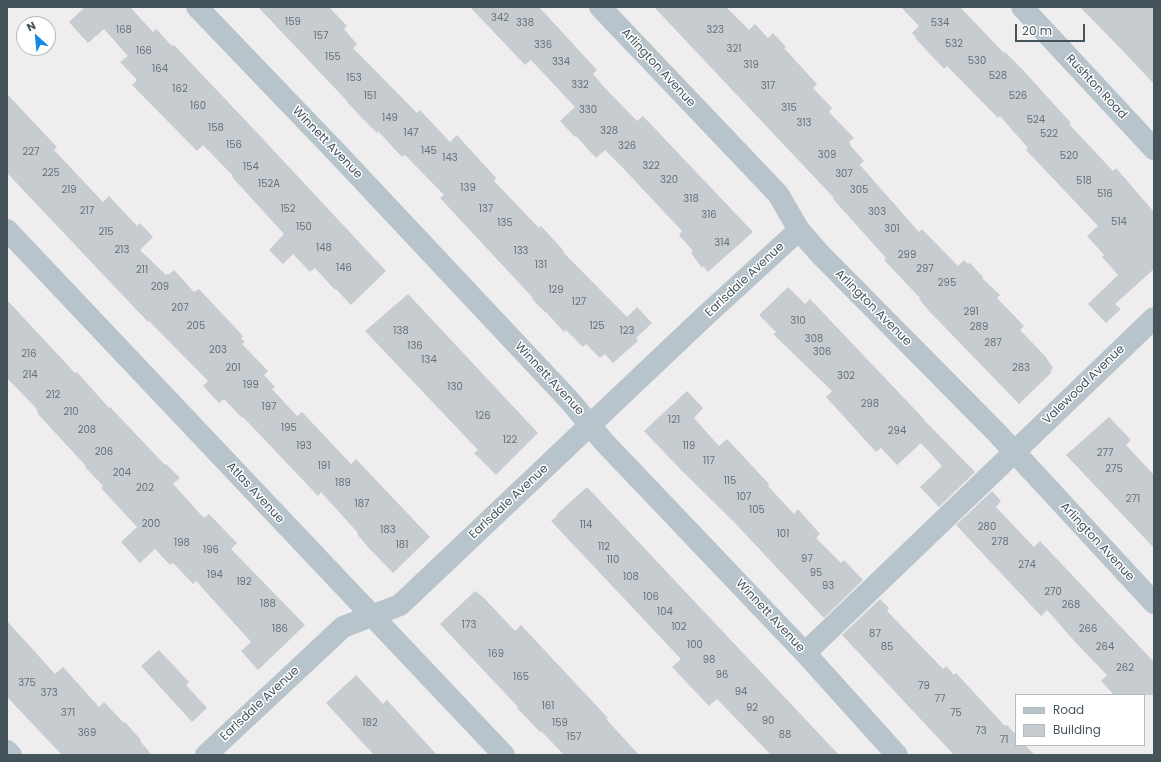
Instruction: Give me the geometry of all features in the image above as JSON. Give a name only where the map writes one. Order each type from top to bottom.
[{"type":"street","name":"Winnett Avenue","points":[[197,7],[344,160],[570,401],[604,442],[805,654],[897,755]]},
{"type":"street","name":"Arlington Avenue","points":[[600,7],[778,194],[799,230],[819,254],[1014,452],[1154,603]]},
{"type":"street","name":"Rushton Road","points":[[1022,7],[1154,149]]},
{"type":"street","name":"Atlas Avenue","points":[[7,230],[504,755]]},
{"type":"street","name":"Earlsdale Avenue","points":[[206,755],[343,627],[400,605],[590,424],[799,230]]},
{"type":"street","name":"Valewood Avenue","points":[[805,654],[1154,318]]},
{"type":"street","points":[[7,751],[11,755]]},
{"type":"building","points":[[85,7],[130,7],[153,32],[156,29],[172,46],[174,45],[386,271],[351,305],[315,268],[310,272],[293,254],[283,264],[269,250],[284,234],[232,177],[233,176],[203,145],[197,151],[132,85],[137,80],[120,62],[128,56],[104,29],[88,43],[69,22]]},
{"type":"building","points":[[258,7],[329,7],[347,26],[344,29],[357,44],[353,48],[417,113],[420,110],[450,142],[457,135],[496,178],[494,181],[539,228],[541,226],[564,251],[563,252],[627,317],[637,307],[652,323],[636,338],[638,341],[613,363],[605,354],[600,358],[586,344],[583,347],[566,330],[564,332],[440,198],[444,195],[405,155],[402,157],[378,131],[377,133],[363,119]]},
{"type":"building","points":[[470,7],[539,7],[597,70],[593,74],[605,88],[637,121],[643,116],[753,232],[708,272],[703,266],[702,268],[691,253],[693,251],[679,235],[682,231],[622,167],[605,150],[596,158],[560,121],[575,107],[531,60],[525,65]]},
{"type":"building","points":[[654,7],[726,7],[749,30],[755,24],[768,38],[773,33],[786,47],[784,48],[817,84],[813,88],[832,108],[829,112],[854,138],[849,142],[864,161],[860,165],[919,232],[922,229],[958,266],[964,260],[968,264],[970,263],[983,277],[982,278],[1000,295],[997,298],[1024,326],[1020,330],[1045,356],[1053,368],[1050,371],[1052,372],[1019,404],[929,311],[919,299],[920,298],[884,260],[886,258],[833,199],[834,198]]},
{"type":"building","points":[[901,7],[960,7],[1004,53],[1005,52],[1022,69],[1071,123],[1069,124],[1113,171],[1116,168],[1154,212],[1154,269],[1115,304],[1121,309],[1106,323],[1088,304],[1118,275],[1102,257],[1104,255],[1087,236],[1098,226],[1026,150],[1028,148],[1000,116],[998,118],[947,66],[944,69],[915,38],[916,37],[912,33],[919,26]]},
{"type":"building","points":[[1080,7],[1154,7],[1154,84],[1122,50]]},
{"type":"building","points":[[7,94],[57,147],[54,150],[103,202],[109,196],[137,226],[140,223],[153,237],[140,250],[166,275],[174,270],[194,292],[199,289],[243,336],[241,338],[245,342],[242,344],[268,371],[264,375],[275,387],[272,389],[297,416],[302,412],[351,464],[356,459],[430,537],[393,573],[367,546],[357,534],[358,533],[321,492],[318,496],[224,399],[219,403],[203,386],[208,381],[149,321],[148,322],[7,173]]},
{"type":"building","points":[[788,287],[805,304],[810,299],[975,472],[939,507],[920,487],[942,466],[921,443],[897,465],[881,448],[876,452],[826,397],[832,391],[773,334],[776,332],[759,315]]},
{"type":"building","points":[[408,294],[538,433],[496,475],[474,453],[478,450],[365,331]]},
{"type":"building","points":[[7,300],[75,373],[77,372],[109,408],[110,407],[165,465],[166,464],[180,478],[173,484],[204,518],[209,514],[237,543],[231,549],[305,625],[258,670],[241,651],[251,642],[196,581],[193,584],[173,563],[170,565],[155,549],[140,563],[121,542],[137,527],[101,488],[103,486],[85,467],[86,466],[37,413],[37,409],[7,378]]},
{"type":"building","points":[[687,391],[703,408],[694,418],[719,446],[727,439],[769,484],[768,486],[794,514],[798,509],[820,534],[816,538],[841,563],[844,560],[863,580],[824,618],[733,521],[644,431]]},
{"type":"building","points":[[1109,417],[1131,440],[1126,445],[1154,475],[1154,548],[1066,455]]},
{"type":"building","points":[[587,487],[839,755],[771,755],[717,699],[709,706],[672,667],[680,660],[680,658],[551,521]]},
{"type":"building","points":[[992,491],[1001,501],[996,507],[1034,547],[1040,541],[1154,662],[1154,695],[1113,694],[1101,681],[1107,675],[1047,610],[1041,616],[956,525]]},
{"type":"building","points":[[475,591],[483,597],[515,631],[521,625],[608,718],[606,719],[639,755],[564,755],[541,731],[540,732],[440,624]]},
{"type":"building","points":[[880,599],[889,608],[887,611],[943,669],[946,666],[954,675],[956,673],[1005,726],[1007,725],[1015,734],[1015,746],[1026,746],[1035,755],[954,755],[842,635]]},
{"type":"building","points":[[7,621],[55,674],[63,667],[99,707],[104,702],[124,723],[125,722],[152,755],[62,755],[7,697]]},
{"type":"building","points":[[159,650],[189,682],[186,685],[207,708],[192,722],[141,666]]},
{"type":"building","points":[[356,675],[383,704],[387,700],[437,755],[374,755],[326,703]]}]
